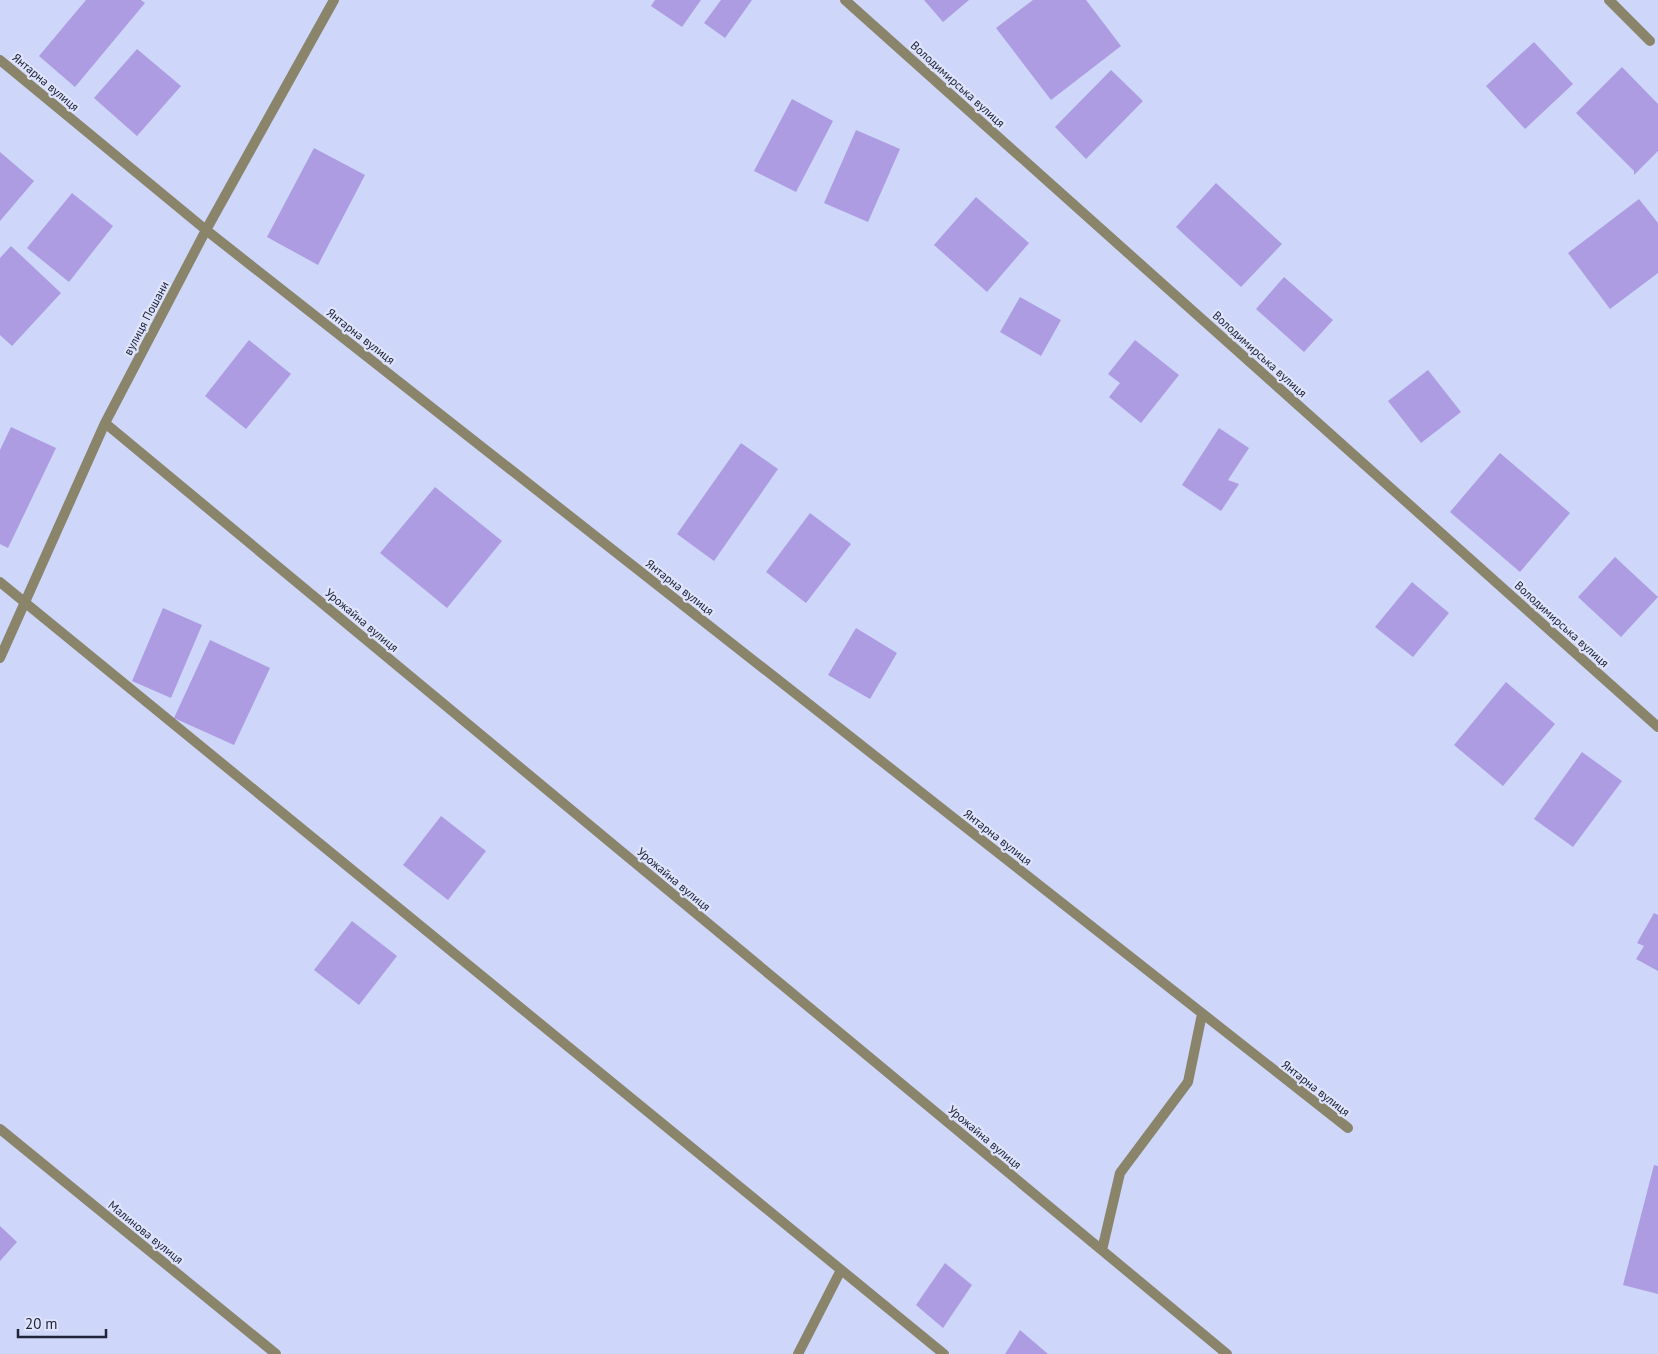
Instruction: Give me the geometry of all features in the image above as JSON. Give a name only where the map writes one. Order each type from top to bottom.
[{"type":"street","name":"вулиця Пошани","points":[[0,658],[105,423],[206,230],[334,0]]},
{"type":"street","name":"Володимирська вулиця","points":[[845,0],[1658,727]]},
{"type":"street","points":[[1609,0],[1650,41]]},
{"type":"street","name":"Янтарна вулиця","points":[[0,60],[206,230],[1348,1128]]},
{"type":"street","name":"Урожайна вулиця","points":[[105,423],[1227,1354]]},
{"type":"street","points":[[0,582],[944,1354]]},
{"type":"street","points":[[1102,1250],[1120,1174],[1188,1082],[1202,1014]]},
{"type":"street","name":"Малинова вулиця","points":[[0,1129],[276,1354]]},
{"type":"street","points":[[798,1354],[841,1270]]},
{"type":"building","points":[[86,0],[141,0],[145,3],[75,87],[39,56]]},
{"type":"building","points":[[655,0],[701,0],[682,27],[651,6]]},
{"type":"building","points":[[721,0],[752,0],[725,38],[704,23]]},
{"type":"building","points":[[924,0],[969,0],[943,22]]},
{"type":"building","points":[[1033,0],[1086,0],[1121,46],[1051,100],[996,28]]},
{"type":"building","points":[[1534,42],[1573,84],[1525,129],[1486,86]]},
{"type":"building","points":[[137,49],[181,86],[137,136],[94,98]]},
{"type":"building","points":[[1622,67],[1658,104],[1658,151],[1634,175],[1634,171],[1576,113]]},
{"type":"building","points":[[1111,70],[1143,101],[1086,159],[1055,127]]},
{"type":"building","points":[[792,99],[833,121],[796,192],[754,171]]},
{"type":"building","points":[[856,130],[900,149],[868,222],[824,203]]},
{"type":"building","points":[[314,148],[365,175],[318,265],[267,237]]},
{"type":"building","points":[[0,152],[34,181],[0,221]]},
{"type":"building","points":[[1216,183],[1282,244],[1241,287],[1176,227]]},
{"type":"building","points":[[72,193],[113,226],[69,282],[27,248]]},
{"type":"building","points":[[976,197],[1029,243],[987,292],[934,245]]},
{"type":"building","points":[[1639,199],[1658,223],[1658,273],[1610,309],[1568,253]]},
{"type":"building","points":[[11,246],[61,293],[12,346],[0,335],[0,258]]},
{"type":"building","points":[[1284,277],[1333,320],[1304,352],[1256,309]]},
{"type":"building","points":[[1020,297],[1061,320],[1041,356],[1000,332]]},
{"type":"building","points":[[249,340],[291,374],[246,429],[205,396]]},
{"type":"building","points":[[1135,340],[1179,375],[1141,423],[1109,397],[1120,383],[1108,374]]},
{"type":"building","points":[[1428,370],[1461,412],[1421,443],[1388,401]]},
{"type":"building","points":[[11,427],[56,448],[8,548],[0,544],[0,450]]},
{"type":"building","points":[[1219,428],[1249,448],[1228,480],[1239,484],[1221,511],[1182,485]]},
{"type":"building","points":[[741,443],[778,469],[714,561],[677,534]]},
{"type":"building","points":[[1500,453],[1570,513],[1520,572],[1450,512]]},
{"type":"building","points":[[435,487],[502,541],[447,608],[380,553]]},
{"type":"building","points":[[810,513],[851,544],[806,603],[766,572]]},
{"type":"building","points":[[1615,557],[1658,597],[1621,637],[1578,597]]},
{"type":"building","points":[[1412,582],[1449,613],[1413,657],[1375,627]]},
{"type":"building","points":[[163,608],[202,625],[171,698],[132,681]]},
{"type":"building","points":[[856,628],[897,653],[870,699],[828,675]]},
{"type":"building","points":[[210,640],[270,668],[234,745],[174,718]]},
{"type":"building","points":[[1506,682],[1555,724],[1503,786],[1454,745]]},
{"type":"building","points":[[1582,752],[1622,781],[1573,847],[1534,819]]},
{"type":"building","points":[[441,816],[486,851],[448,900],[403,865]]},
{"type":"building","points":[[1654,913],[1658,915],[1658,971],[1636,959],[1644,946],[1637,943]]},
{"type":"building","points":[[352,921],[397,956],[359,1005],[314,970]]},
{"type":"building","points":[[1654,1165],[1658,1166],[1658,1294],[1623,1285]]},
{"type":"building","points":[[0,1226],[17,1242],[0,1261]]},
{"type":"building","points":[[945,1263],[972,1285],[943,1328],[916,1305]]},
{"type":"building","points":[[1020,1330],[1048,1354],[1005,1354]]}]
